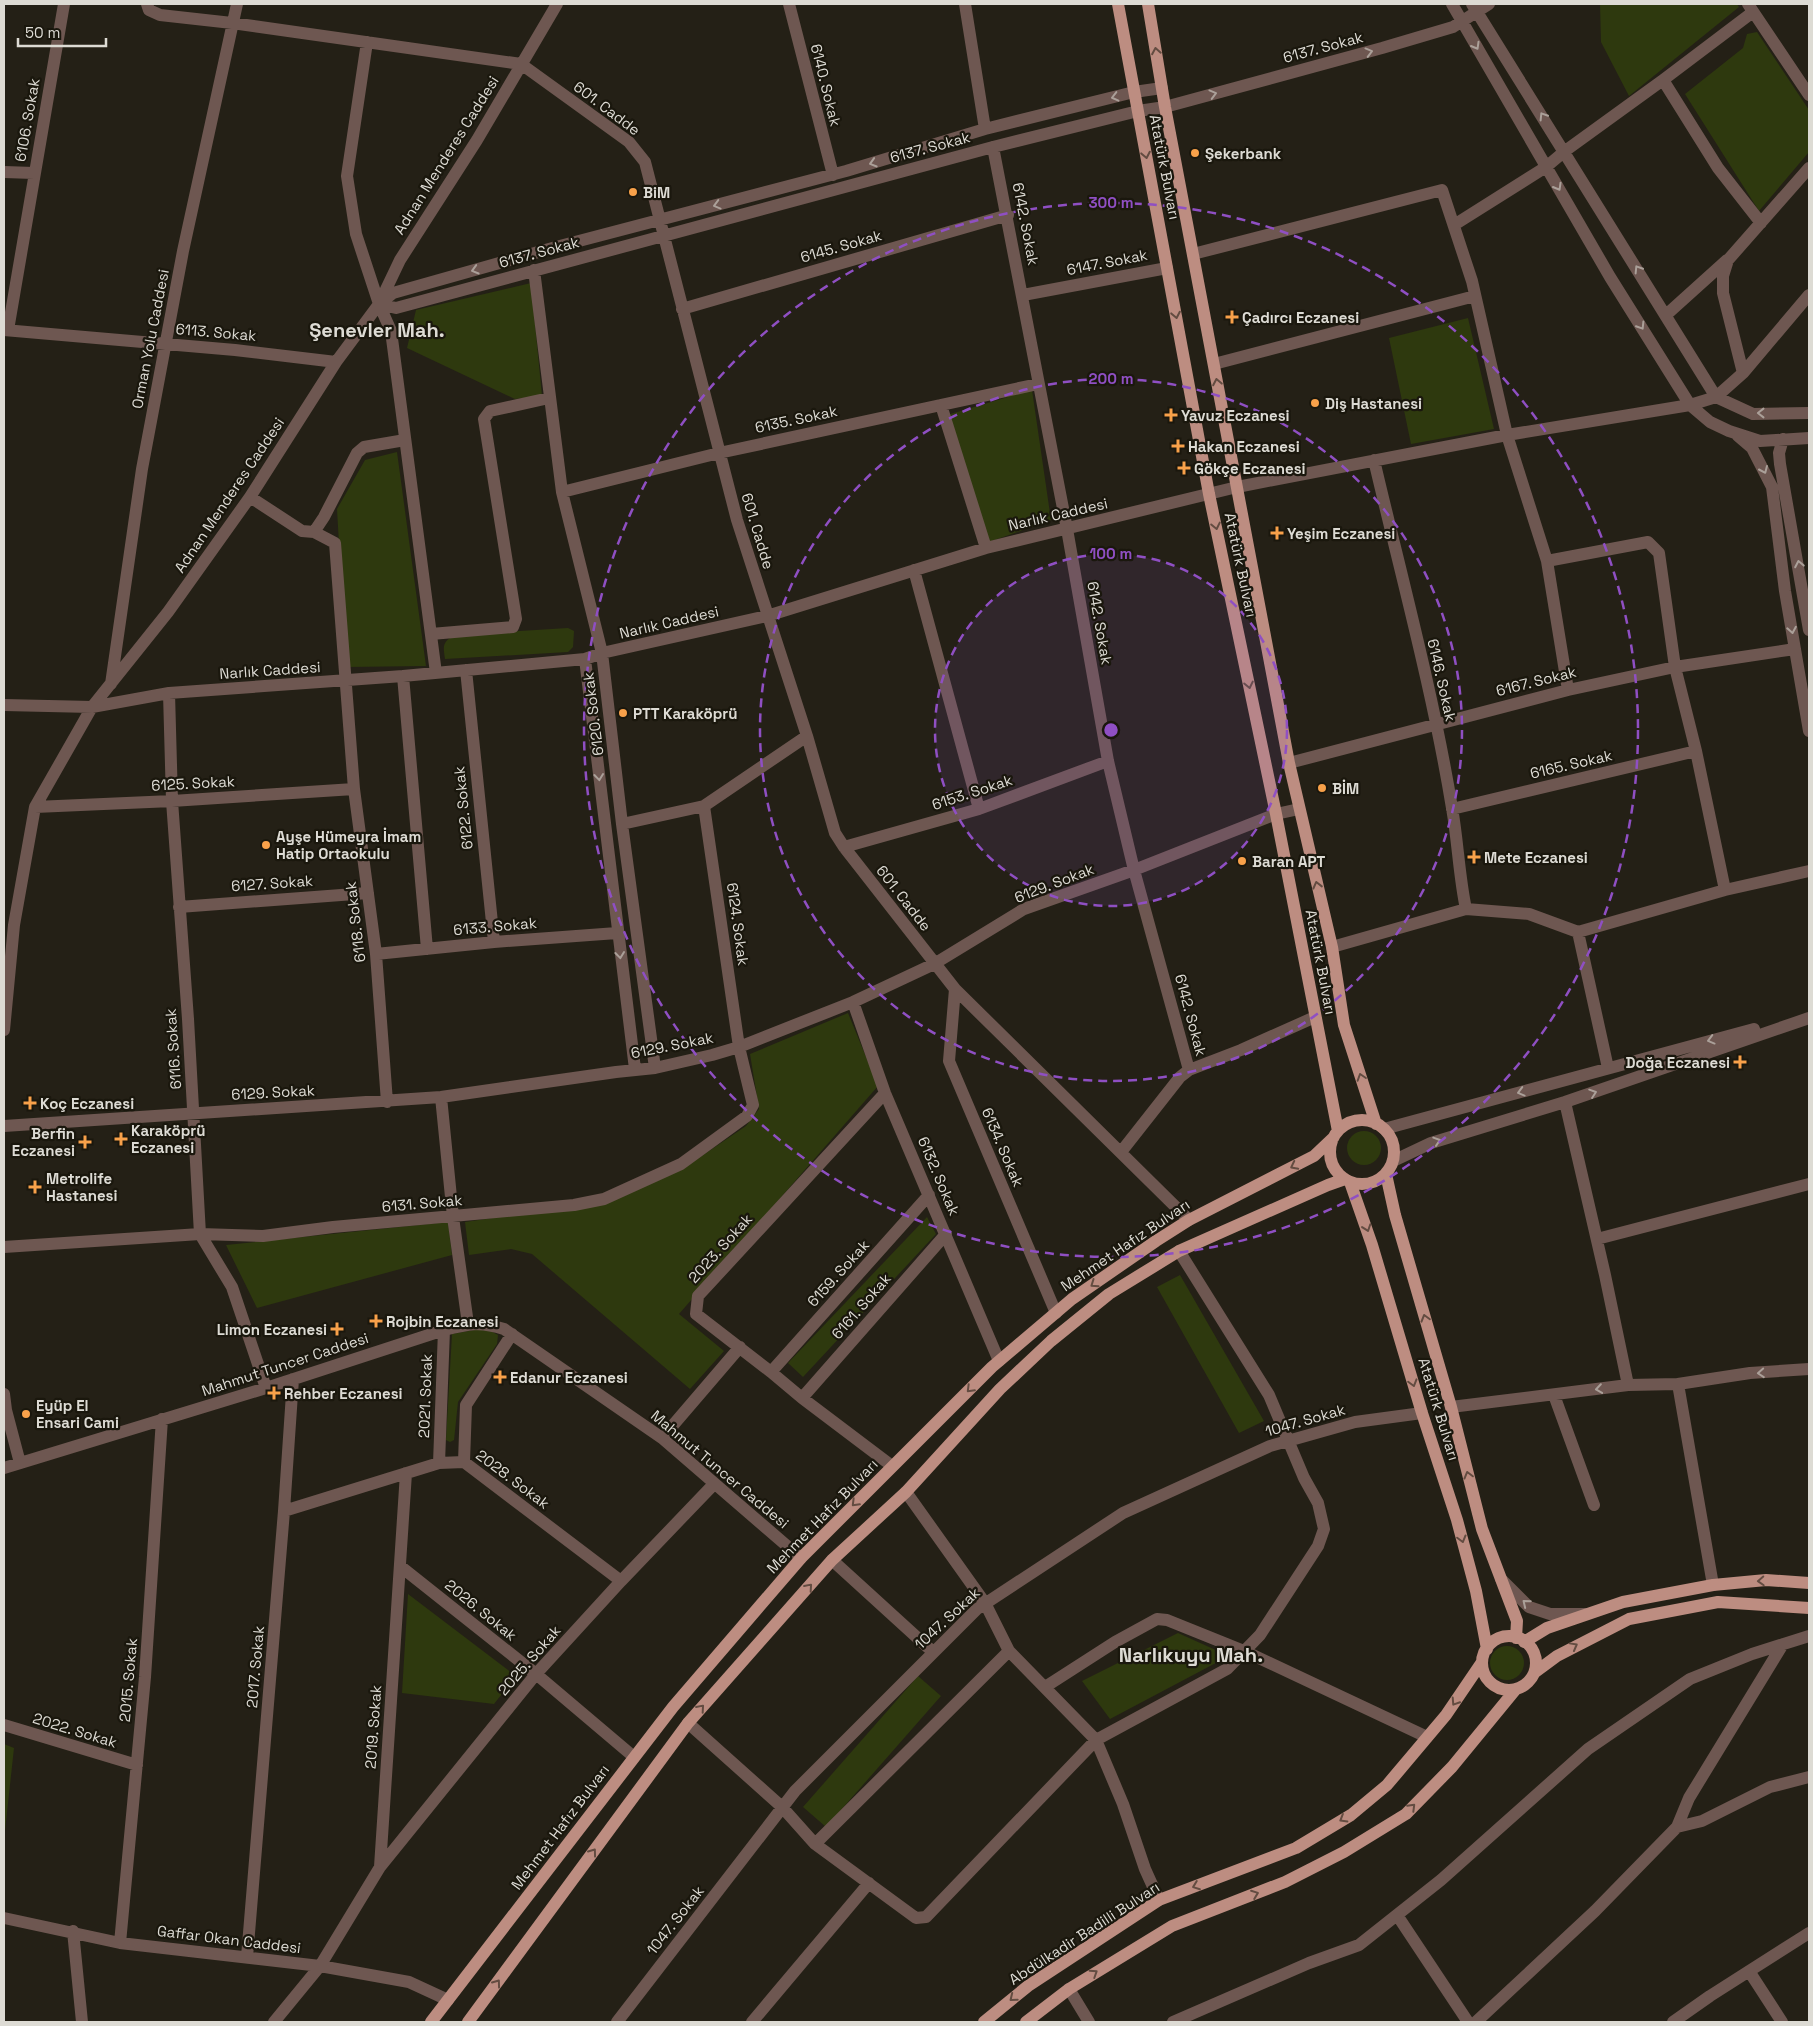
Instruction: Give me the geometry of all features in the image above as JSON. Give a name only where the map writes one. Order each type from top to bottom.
[{"type":"main road","name":"Atatürk Bulvarı","points":[[1118,4],[1210,494],[1276,814],[1336,1134]]},
{"type":"main road","name":"Atatürk Bulvarı","points":[[1148,4],[1162,88],[1289,763],[1332,947],[1344,1025],[1380,1126]]},
{"type":"main road","points":[[469,2022],[688,1723],[832,1560],[906,1492],[1000,1389],[1051,1340],[1108,1294],[1179,1251],[1328,1185],[1348,1180],[1366,1184],[1386,1174],[1393,1161],[1393,1144],[1380,1126],[1366,1120],[1356,1121],[1346,1124],[1336,1134],[1330,1156],[1333,1165],[1348,1180]]},
{"type":"main road","name":"Mehmet Hafız Bulvarı","points":[[431,2022],[673,1707],[801,1558],[999,1361],[1072,1299],[1189,1220],[1314,1156],[1336,1134]]},
{"type":"main road","name":"Atatürk Bulvarı","points":[[1386,1174],[1451,1407],[1482,1529],[1517,1621],[1520,1640]]},
{"type":"main road","name":"Atatürk Bulvarı","points":[[1348,1180],[1372,1245],[1422,1413],[1457,1520],[1476,1591],[1486,1649]]},
{"type":"main road","points":[[1516,1689],[1499,1688],[1492,1684],[1483,1670],[1482,1662],[1486,1649],[1502,1638],[1520,1640],[1547,1628],[1623,1602],[1713,1585],[1766,1580],[1809,1583]]},
{"type":"main road","points":[[1026,2022],[1069,1989],[1172,1926],[1286,1882],[1344,1852],[1406,1814],[1452,1767],[1516,1689],[1557,1656],[1629,1619],[1718,1602],[1809,1608]]},
{"type":"main road","points":[[1520,1640],[1533,1653],[1535,1660],[1534,1673]]},
{"type":"main road","name":"Abdülkadir Badilli Bulvarı","points":[[984,2022],[1028,1986],[1160,1900],[1296,1848],[1351,1814],[1387,1785],[1446,1715],[1482,1662]]},
{"type":"street","name":"6106. Sokak","points":[[6,330],[64,4]]},
{"type":"street","name":"601. Cadde","points":[[147,4],[149,10],[160,15],[232,23],[521,64],[628,142],[645,162],[736,520],[807,736],[835,833],[844,848],[955,989],[1189,1220]]},
{"type":"street","name":"Orman Yolu Caddesi","points":[[111,684],[142,469],[183,251],[237,4]]},
{"type":"street","name":"Adnan Menderes Caddesi","points":[[4,1030],[14,925],[35,807],[92,707],[168,612],[250,497],[336,362],[379,304],[400,260],[477,140],[557,4]]},
{"type":"street","name":"6140. Sokak","points":[[789,4],[832,175]]},
{"type":"street","points":[[965,4],[985,129]]},
{"type":"street","points":[[1452,4],[1610,277],[1690,405],[1710,422],[1734,433],[1760,441],[1809,438]]},
{"type":"street","name":"6137. Sokak","points":[[379,304],[396,308],[994,147],[1138,111],[1166,107],[1453,27],[1462,22],[1475,8],[1489,4]]},
{"type":"street","points":[[1475,8],[1716,397],[1753,414],[1809,413]]},
{"type":"street","points":[[1454,226],[1546,167],[1565,151],[1663,80],[1751,8],[1809,95]]},
{"type":"street","points":[[367,42],[347,176],[356,234],[379,304],[391,331],[436,673]]},
{"type":"street","points":[[1663,80],[1718,168],[1761,223]]},
{"type":"street","name":"6137. Sokak","points":[[379,304],[393,293],[832,175],[985,129],[1134,92],[1162,88]]},
{"type":"street","name":"6142. Sokak","points":[[994,147],[1067,529],[1108,761],[1134,870],[1189,1070]]},
{"type":"street","points":[[1666,315],[1728,260],[1809,168]]},
{"type":"street","points":[[4,172],[34,173]]},
{"type":"street","points":[[1193,254],[1442,190],[1475,296],[1507,435],[1547,561],[1568,690]]},
{"type":"street","name":"6145. Sokak","points":[[682,309],[1008,215]]},
{"type":"street","points":[[1728,260],[1723,276],[1723,293],[1743,373]]},
{"type":"street","name":"6147. Sokak","points":[[1023,294],[1167,268]]},
{"type":"street","name":"6120. Sokak","points":[[534,270],[562,492],[602,653],[622,824],[655,1068]]},
{"type":"street","points":[[1716,397],[1743,373],[1809,295]]},
{"type":"street","points":[[1214,364],[1475,296]]},
{"type":"street","name":"6113. Sokak","points":[[6,330],[235,350],[336,362]]},
{"type":"street","name":"6135. Sokak","points":[[562,492],[719,453],[1038,384]]},
{"type":"street","name":"Narlık Caddesi","points":[[4,705],[92,707],[169,694],[403,676],[585,659],[602,653],[767,616],[986,548],[1237,487],[1507,435],[1690,405],[1716,397]]},
{"type":"street","points":[[431,634],[513,627],[516,619],[484,419],[490,411],[549,398]]},
{"type":"street","points":[[941,405],[986,548]]},
{"type":"street","points":[[1734,433],[1752,448],[1772,487],[1785,590],[1809,731]]},
{"type":"street","points":[[1783,439],[1779,453],[1780,464],[1806,587],[1809,630]]},
{"type":"street","points":[[250,497],[302,531],[314,532],[357,453],[364,447],[405,440]]},
{"type":"street","name":"6146. Sokak","points":[[1374,460],[1435,724],[1452,809],[1466,909]]},
{"type":"street","name":"6118. Sokak","points":[[314,532],[335,543],[344,680],[354,789],[376,954],[387,1102]]},
{"type":"street","points":[[1547,561],[1648,542],[1659,553],[1675,667],[1696,751],[1725,890]]},
{"type":"street","points":[[914,570],[979,809]]},
{"type":"street","points":[[1785,590],[1806,587]]},
{"type":"street","name":"6167. Sokak","points":[[1289,763],[1568,690],[1675,667],[1795,649]]},
{"type":"street","points":[[585,659],[635,1069]]},
{"type":"street","name":"6122. Sokak","points":[[466,670],[494,942]]},
{"type":"street","points":[[403,676],[427,949]]},
{"type":"street","name":"6116. Sokak","points":[[169,694],[172,802],[178,907],[200,1234],[232,1287],[266,1388]]},
{"type":"street","points":[[622,824],[704,806],[807,736]]},
{"type":"street","name":"6165. Sokak","points":[[1452,809],[1696,751]]},
{"type":"street","name":"6153. Sokak","points":[[844,848],[979,809],[1108,761]]},
{"type":"street","name":"6125. Sokak","points":[[35,807],[172,802],[354,789]]},
{"type":"street","name":"6124. Sokak","points":[[704,806],[739,1047]]},
{"type":"street","name":"6129. Sokak","points":[[4,1126],[193,1112],[387,1102],[440,1097],[635,1069],[655,1068],[739,1047],[853,1002],[934,964],[1024,910],[1134,870],[1276,814],[1299,809]]},
{"type":"street","points":[[1332,947],[1466,909],[1529,914],[1578,932],[1725,890],[1809,871]]},
{"type":"street","name":"6127. Sokak","points":[[178,907],[368,893]]},
{"type":"street","points":[[1578,932],[1608,1068]]},
{"type":"street","name":"6133. Sokak","points":[[376,954],[494,942],[617,933]]},
{"type":"street","name":"6134. Sokak","points":[[955,989],[949,1061],[1056,1313]]},
{"type":"street","name":"6132. Sokak","points":[[853,1002],[886,1092],[999,1361]]},
{"type":"street","points":[[1380,1126],[1809,1016]]},
{"type":"street","points":[[1393,1161],[1431,1142],[1565,1102],[1809,1016]]},
{"type":"street","points":[[1121,1152],[1180,1077],[1189,1070],[1241,1050],[1315,1017]]},
{"type":"street","name":"6131. Sokak","points":[[4,1247],[200,1234],[264,1236],[574,1205],[604,1199],[681,1164],[747,1116],[753,1105],[739,1047]]},
{"type":"street","name":"2023. Sokak","points":[[886,1092],[698,1296],[696,1314],[892,1466]]},
{"type":"street","points":[[440,1097],[453,1217],[468,1324]]},
{"type":"street","points":[[1565,1102],[1597,1238],[1628,1385]]},
{"type":"street","points":[[1597,1238],[1809,1184]]},
{"type":"street","name":"6159. Sokak","points":[[771,1372],[929,1195]]},
{"type":"street","name":"6161. Sokak","points":[[802,1398],[946,1234]]},
{"type":"street","points":[[688,1723],[782,1807],[815,1844],[916,1918],[926,1917],[1096,1740],[1228,1669],[1260,1635],[1318,1546],[1324,1529],[1318,1503],[1304,1478],[1269,1395],[1179,1251]]},
{"type":"street","name":"Mahmut Tuncer Caddesi","points":[[4,1468],[266,1388],[444,1330],[468,1324],[486,1323],[512,1334],[662,1438],[801,1558]]},
{"type":"street","name":"2021. Sokak","points":[[439,1463],[444,1330]]},
{"type":"street","points":[[464,1462],[466,1405],[512,1334]]},
{"type":"street","points":[[662,1438],[740,1347]]},
{"type":"street","points":[[1451,1407],[1628,1385],[1678,1384],[1750,1373],[1809,1369]]},
{"type":"street","name":"2017. Sokak","points":[[247,1957],[284,1511],[293,1379]]},
{"type":"street","points":[[1678,1384],[1713,1585]]},
{"type":"street","points":[[4,1394],[6,1410],[20,1462]]},
{"type":"street","points":[[1554,1395],[1594,1505]]},
{"type":"street","name":"1047. Sokak","points":[[617,2022],[795,1791],[977,1608],[1123,1512],[1270,1446],[1355,1422],[1422,1413]]},
{"type":"street","name":"2015. Sokak","points":[[120,1943],[145,1677],[162,1419]]},
{"type":"street","name":"2028. Sokak","points":[[284,1511],[439,1463],[464,1462],[621,1581]]},
{"type":"street","name":"2019. Sokak","points":[[274,2022],[320,1966],[380,1868],[406,1473]]},
{"type":"street","name":"2025. Sokak","points":[[380,1868],[536,1674],[621,1581],[714,1484]]},
{"type":"street","points":[[906,1492],[985,1603],[1009,1651],[1096,1740],[1123,1804],[1145,1869],[1160,1900]]},
{"type":"street","points":[[832,1560],[933,1652]]},
{"type":"street","name":"2026. Sokak","points":[[400,1566],[536,1674],[634,1756]]},
{"type":"street","points":[[1501,1579],[1529,1607],[1550,1614],[1590,1614]]},
{"type":"street","points":[[1045,1688],[1115,1642],[1157,1619],[1167,1620],[1244,1651],[1427,1737]]},
{"type":"street","points":[[1173,2022],[1309,1963],[1359,1945],[1442,1880],[1588,1749],[1690,1680],[1752,1654],[1809,1636]]},
{"type":"street","points":[[1476,2022],[1595,1911],[1677,1827],[1689,1798],[1783,1644]]},
{"type":"street","points":[[815,1844],[1009,1651]]},
{"type":"street","name":"2022. Sokak","points":[[4,1725],[137,1765]]},
{"type":"street","points":[[1677,1827],[1702,1821],[1770,1787],[1809,1778]]},
{"type":"street","points":[[752,2022],[869,1883]]},
{"type":"street","points":[[1397,1915],[1468,2022]]},
{"type":"street","name":"Gaffar Okan Caddesi","points":[[4,1918],[73,1931],[120,1943],[320,1966],[409,1982],[448,2000]]},
{"type":"street","points":[[73,1931],[82,2022]]},
{"type":"street","points":[[1673,2022],[1809,1933]]},
{"type":"street","points":[[1749,1971],[1782,2022]]},
{"type":"street","points":[[1069,1989],[1089,2022]]},
{"type":"green space","points":[[1600,4],[1737,4],[1739,7],[1629,96],[1601,42]]},
{"type":"green space","points":[[1757,32],[1809,110],[1809,152],[1759,211],[1685,94],[1743,48],[1747,34]]},
{"type":"green space","points":[[531,283],[542,396],[515,399],[407,348],[416,310]]},
{"type":"green space","points":[[1468,318],[1494,429],[1411,444],[1389,338]]},
{"type":"green space","points":[[1032,390],[1051,520],[989,542],[947,415]]},
{"type":"green space","points":[[397,452],[426,666],[346,667],[337,509],[365,460]]},
{"type":"green space","points":[[568,628],[574,631],[573,647],[568,652],[445,659],[444,644],[448,639],[456,635]]},
{"type":"green space","points":[[848,1013],[878,1086],[679,1314],[724,1351],[690,1389],[532,1254],[511,1249],[469,1255],[465,1222],[605,1202],[681,1170],[746,1126],[759,1109],[750,1054]]},
{"type":"green space","points":[[1364,1131],[1371,1132],[1376,1136],[1380,1141],[1380,1155],[1376,1160],[1371,1164],[1364,1165],[1357,1164],[1352,1160],[1348,1155],[1347,1148],[1348,1141],[1352,1136],[1357,1132]]},
{"type":"green space","points":[[927,1217],[936,1234],[803,1377],[788,1363]]},
{"type":"green space","points":[[448,1222],[452,1255],[257,1308],[226,1245]]},
{"type":"green space","points":[[1180,1275],[1264,1421],[1239,1433],[1157,1287]]},
{"type":"green space","points":[[485,1328],[498,1335],[497,1344],[458,1402],[454,1440],[450,1442],[446,1440],[452,1334]]},
{"type":"green space","points":[[408,1594],[516,1676],[494,1704],[402,1693]]},
{"type":"green space","points":[[1178,1633],[1229,1656],[1110,1719],[1082,1681]]},
{"type":"green space","points":[[1507,1646],[1519,1651],[1524,1663],[1519,1675],[1507,1680],[1495,1675],[1490,1663],[1495,1651]]},
{"type":"green space","points":[[918,1676],[941,1696],[826,1827],[803,1807]]},
{"type":"green space","points":[[4,1744],[14,1748],[4,1840]]},
{"type":"place","name":"Şekerbank","points":[[1195,153]]},
{"type":"place","name":"BiM","points":[[633,192]]},
{"type":"place","name":"Çadırcı Eczanesi","points":[[1232,317]]},
{"type":"place","name":"Diş Hastanesi","points":[[1315,403]]},
{"type":"place","name":"Yavuz Eczanesi","points":[[1171,415]]},
{"type":"place","name":"Hakan Eczanesi","points":[[1178,446]]},
{"type":"place","name":"Gökçe Eczanesi","points":[[1184,468]]},
{"type":"place","name":"Yeşim Eczanesi","points":[[1277,533]]},
{"type":"place","name":"PTT Karaköprü","points":[[623,713]]},
{"type":"place","name":"BİM","points":[[1322,788]]},
{"type":"place","name":"Ayşe Hümeyra İmam Hatip Ortaokulu","points":[[266,845]]},
{"type":"place","name":"Mete Eczanesi","points":[[1474,857]]},
{"type":"place","name":"Baran APT","points":[[1242,861]]},
{"type":"place","name":"Doğa Eczanesi","points":[[1740,1062]]},
{"type":"place","name":"Koç Eczanesi","points":[[30,1103]]},
{"type":"place","name":"Karaköprü Eczanesi","points":[[121,1139]]},
{"type":"place","name":"Berfin Eczanesi","points":[[85,1142]]},
{"type":"place","name":"Metrolife Hastanesi","points":[[35,1187]]},
{"type":"place","name":"Rojbin Eczanesi","points":[[376,1321]]},
{"type":"place","name":"Limon Eczanesi","points":[[337,1329]]},
{"type":"place","name":"Edanur Eczanesi","points":[[500,1377]]},
{"type":"place","name":"Rehber Eczanesi","points":[[274,1393]]},
{"type":"place","name":"Eyüp El Ensari Cami","points":[[26,1414]]},
{"type":"district","name":"Şenevler Mah.","points":[[377,330]]},
{"type":"district","name":"Narlıkuyu Mah.","points":[[1191,1655]]}]
